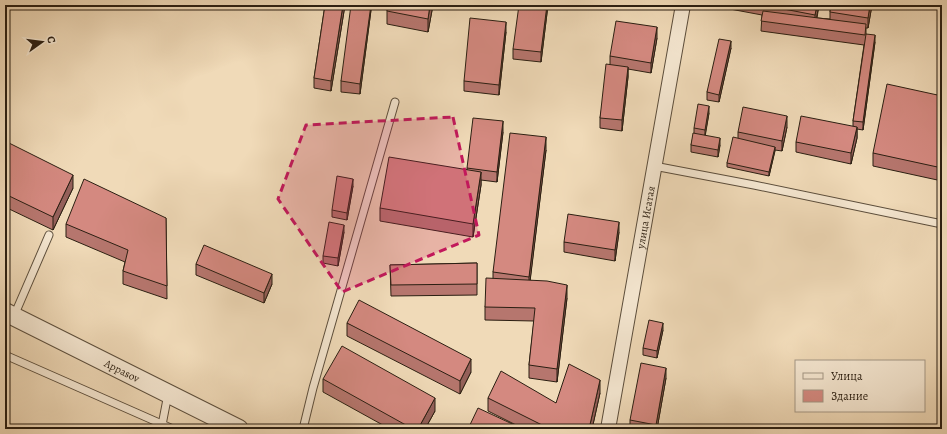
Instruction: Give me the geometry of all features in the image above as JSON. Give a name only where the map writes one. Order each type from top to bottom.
[{"type":"street","name":"улица Исатая","points":[[608,429],[683,5]]},
{"type":"street","name":"Appasov","points":[[10,314],[239,429]]},
{"type":"lane","points":[[303,429],[395,102]]},
{"type":"lane","points":[[654,166],[942,224]]},
{"type":"lane","points":[[10,314],[49,235]]},
{"type":"lane","points":[[5,355],[173,429]]},
{"type":"lane","points":[[162,424],[168,394]]},
{"type":"highlighted area","points":[[453,117],[479,235],[342,292],[278,199],[306,125]]},
{"type":"building","points":[[325,5],[343,5],[331,81],[314,78]]},
{"type":"building","points":[[351,5],[371,5],[360,84],[341,81]]},
{"type":"building","points":[[388,5],[430,5],[428,19],[387,11]]},
{"type":"building","points":[[519,5],[547,5],[541,52],[513,49]]},
{"type":"building","points":[[763,5],[817,5],[815,15]]},
{"type":"building","points":[[831,5],[870,5],[868,18],[830,12]]},
{"type":"building","points":[[763,11],[866,24],[865,35],[761,21]]},
{"type":"building","points":[[470,18],[506,22],[499,85],[464,81]]},
{"type":"building","points":[[616,21],[657,27],[651,63],[610,56]]},
{"type":"building","points":[[866,34],[875,35],[863,122],[853,121]]},
{"type":"building","points":[[719,39],[731,41],[719,95],[707,92]]},
{"type":"building","points":[[606,64],[628,67],[622,120],[600,118]]},
{"type":"building","points":[[887,84],[942,96],[942,168],[873,153]]},
{"type":"building","points":[[698,104],[709,106],[705,130],[694,128]]},
{"type":"building","points":[[743,107],[787,116],[782,141],[738,132]]},
{"type":"building","points":[[801,116],[857,127],[851,153],[796,142]]},
{"type":"building","points":[[473,118],[503,121],[497,172],[467,168]]},
{"type":"building","points":[[510,133],[546,137],[529,277],[493,272]]},
{"type":"building","points":[[693,133],[720,138],[718,150],[691,145]]},
{"type":"building","points":[[733,137],[775,147],[769,172],[727,163]]},
{"type":"building","points":[[5,141],[73,175],[53,217],[5,194]]},
{"type":"building","points":[[389,157],[481,172],[473,224],[380,208]]},
{"type":"building","points":[[337,176],[353,179],[347,213],[332,210]]},
{"type":"building","points":[[84,179],[166,218],[167,286],[123,271],[128,250],[66,224]]},
{"type":"building","points":[[568,214],[619,222],[615,250],[564,242]]},
{"type":"building","points":[[329,222],[344,225],[338,258],[323,256]]},
{"type":"building","points":[[204,245],[272,274],[264,293],[196,264]]},
{"type":"building","points":[[477,263],[477,284],[391,285],[390,265]]},
{"type":"building","points":[[486,278],[547,281],[567,285],[557,369],[529,365],[535,308],[485,307]]},
{"type":"building","points":[[359,300],[471,359],[460,381],[347,323]]},
{"type":"building","points":[[649,320],[663,323],[657,351],[643,348]]},
{"type":"building","points":[[342,346],[435,398],[418,429],[413,429],[323,379]]},
{"type":"building","points":[[641,363],[666,368],[656,425],[630,420]]},
{"type":"building","points":[[569,364],[600,380],[589,429],[550,429],[488,398],[501,371],[556,403]]},
{"type":"building","points":[[478,408],[523,429],[468,429]]}]
